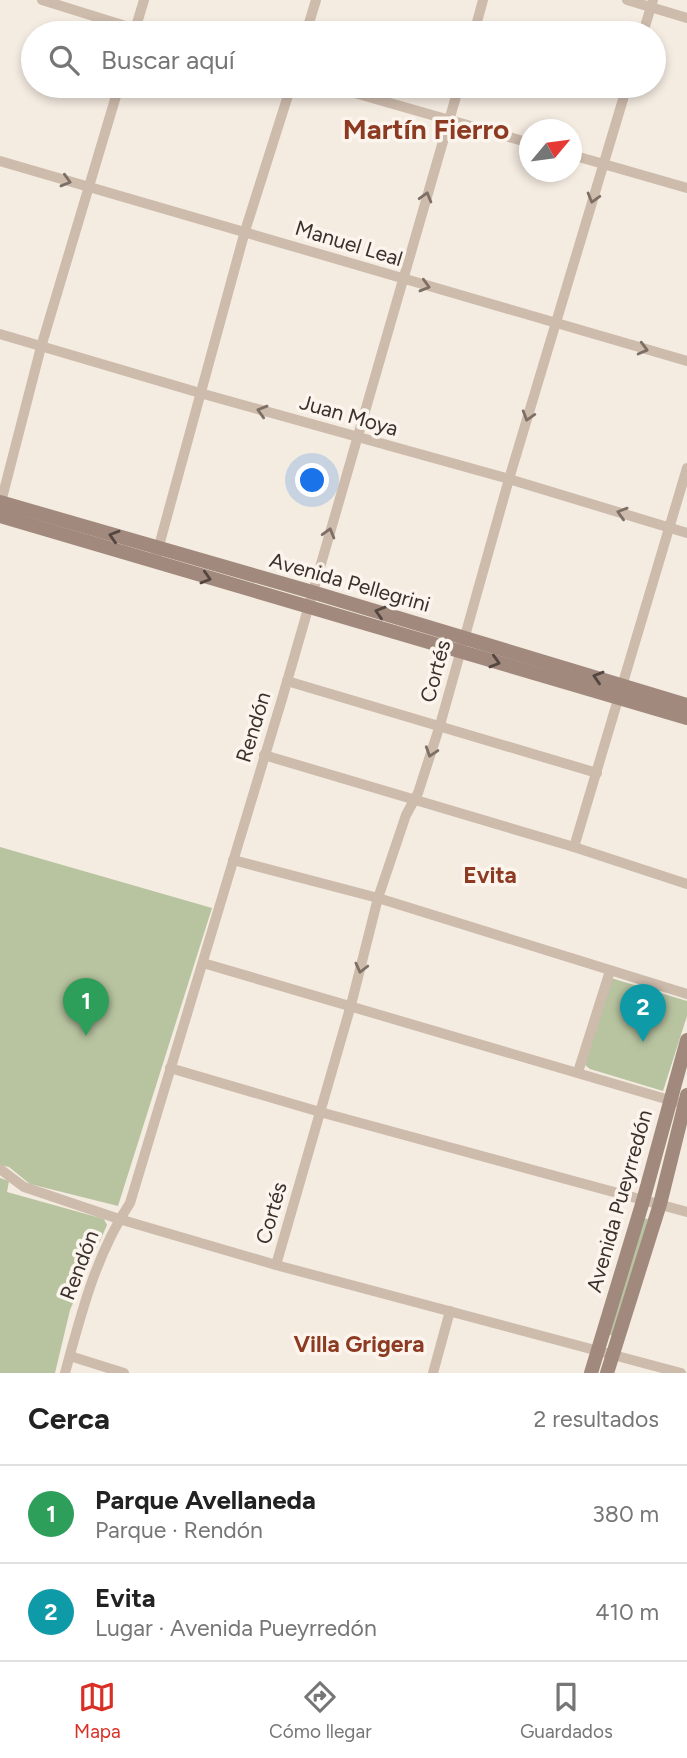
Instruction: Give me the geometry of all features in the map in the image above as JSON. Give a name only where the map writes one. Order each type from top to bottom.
[{"type":"main road","name":"Avenida Pellegrini","points":[[0,504],[156,556]]},
{"type":"main road","name":"Avenida Pellegrini","points":[[0,516],[464,637],[621,691],[687,718]]},
{"type":"main road","name":"Avenida Pellegrini","points":[[310,599],[460,652],[687,705]]},
{"type":"main road","name":"Avenida Pueyrredón","points":[[607,1373],[660,1204],[680,1100],[686,1045]]},
{"type":"main road","name":"Avenida Pueyrredón","points":[[591,1373],[643,1201],[680,1100]]},
{"type":"street","points":[[42,0],[104,21]]},
{"type":"street","points":[[137,21],[144,0]]},
{"type":"street","points":[[310,21],[316,0]]},
{"type":"street","points":[[477,21],[483,0]]},
{"type":"street","points":[[627,0],[652,4],[687,18]]},
{"type":"street","points":[[647,21],[652,4]]},
{"type":"street","points":[[0,504],[41,346],[115,98]]},
{"type":"street","points":[[156,556],[245,231],[287,98]]},
{"type":"street","points":[[372,98],[519,140]]},
{"type":"street","name":"Rendón","points":[[65,1373],[94,1278],[119,1219],[130,1203],[287,681],[455,98]]},
{"type":"street","name":"Cortés","points":[[276,1265],[351,1005],[378,898],[412,800],[418,793],[440,724],[509,479],[623,98]]},
{"type":"street","points":[[582,158],[687,188]]},
{"type":"street","name":"Manuel Leal","points":[[0,161],[687,361]]},
{"type":"street","name":"Juan Moya","points":[[0,334],[357,438],[509,479],[687,533]]},
{"type":"street","points":[[574,848],[687,468]]},
{"type":"street","points":[[287,681],[440,724],[597,773]]},
{"type":"street","points":[[264,755],[687,884]]},
{"type":"street","points":[[233,860],[378,898],[687,994]]},
{"type":"street","points":[[203,963],[680,1100]]},
{"type":"street","points":[[578,1072],[610,971]]},
{"type":"street","points":[[170,1068],[320,1112],[687,1212]]},
{"type":"street","points":[[0,1169],[24,1187],[119,1219],[276,1265],[681,1373]]},
{"type":"street","points":[[433,1373],[450,1311]]},
{"type":"street","points":[[70,1356],[124,1373]]},
{"type":"green space","points":[[0,847],[212,908],[118,1206],[30,1184],[9,1167],[0,1165]]},
{"type":"green space","points":[[611,978],[687,1001],[687,1016],[663,1091],[590,1069],[585,1065]]},
{"type":"green space","points":[[0,1178],[9,1181],[7,1192],[104,1219],[107,1225],[70,1310],[55,1373],[0,1373]]},
{"type":"green space","points":[[642,1218],[648,1219],[613,1336],[608,1334]]},
{"type":"place","name":"Parque Avellaneda","points":[[86,1036]]},
{"type":"place","name":"Evita","points":[[643,1042]]},
{"type":"district","name":"Martín Fierro","points":[[426,129]]},
{"type":"district","name":"Evita","points":[[490,875]]},
{"type":"district","name":"Villa Grigera","points":[[359,1344]]}]
